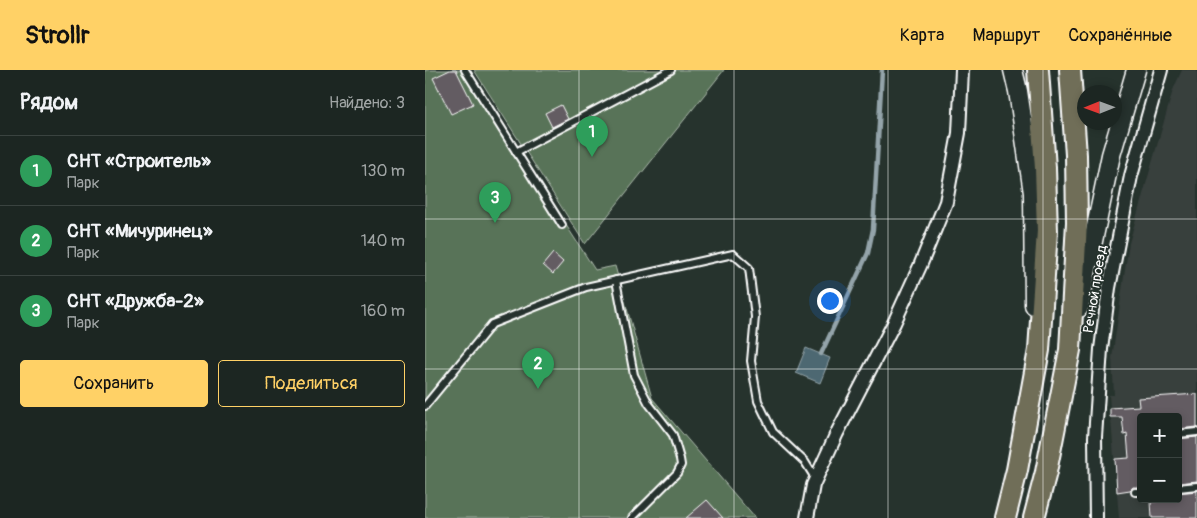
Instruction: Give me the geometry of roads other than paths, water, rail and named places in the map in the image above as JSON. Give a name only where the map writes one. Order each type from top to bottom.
[{"type":"main road","points":[[1013,70],[1019,91],[1033,193],[1034,378]]},
{"type":"main road","points":[[1005,518],[1017,470],[1039,350],[1047,231],[1045,168],[1038,70]]},
{"type":"main road","points":[[1070,70],[1076,155],[1077,222],[1070,350]]},
{"type":"main road","points":[[1034,518],[1046,472],[1111,155],[1137,70]]},
{"type":"street","points":[[807,518],[813,485],[837,433],[894,323],[946,202],[959,133],[962,70]]},
{"type":"street","name":"Речной проезд","points":[[1096,518],[1095,437],[1101,349],[1109,288],[1131,176],[1161,70]]},
{"type":"lane","points":[[465,70],[562,225]]},
{"type":"lane","points":[[516,152],[671,70]]},
{"type":"lane","points":[[425,406],[492,324],[585,287],[733,254],[749,268],[755,317],[751,362],[758,402],[773,432],[805,462],[816,480]]},
{"type":"lane","points":[[617,280],[634,375],[649,404],[673,436],[681,465],[677,473],[632,518]]},
{"type":"lane","points":[[1182,434],[1197,432]]},
{"type":"lane","points":[[1182,488],[1197,486]]},
{"type":"water","points":[[806,348],[830,358],[820,383],[796,373]]},
{"type":"waterway","points":[[821,354],[868,253],[873,229],[882,70]]},
{"type":"place","name":"СНТ «Строитель»","points":[[592,157]]},
{"type":"place","name":"СНТ «Дружба-2»","points":[[495,223]]},
{"type":"place","name":"СНТ «Мичуринец»","points":[[538,389]]}]
